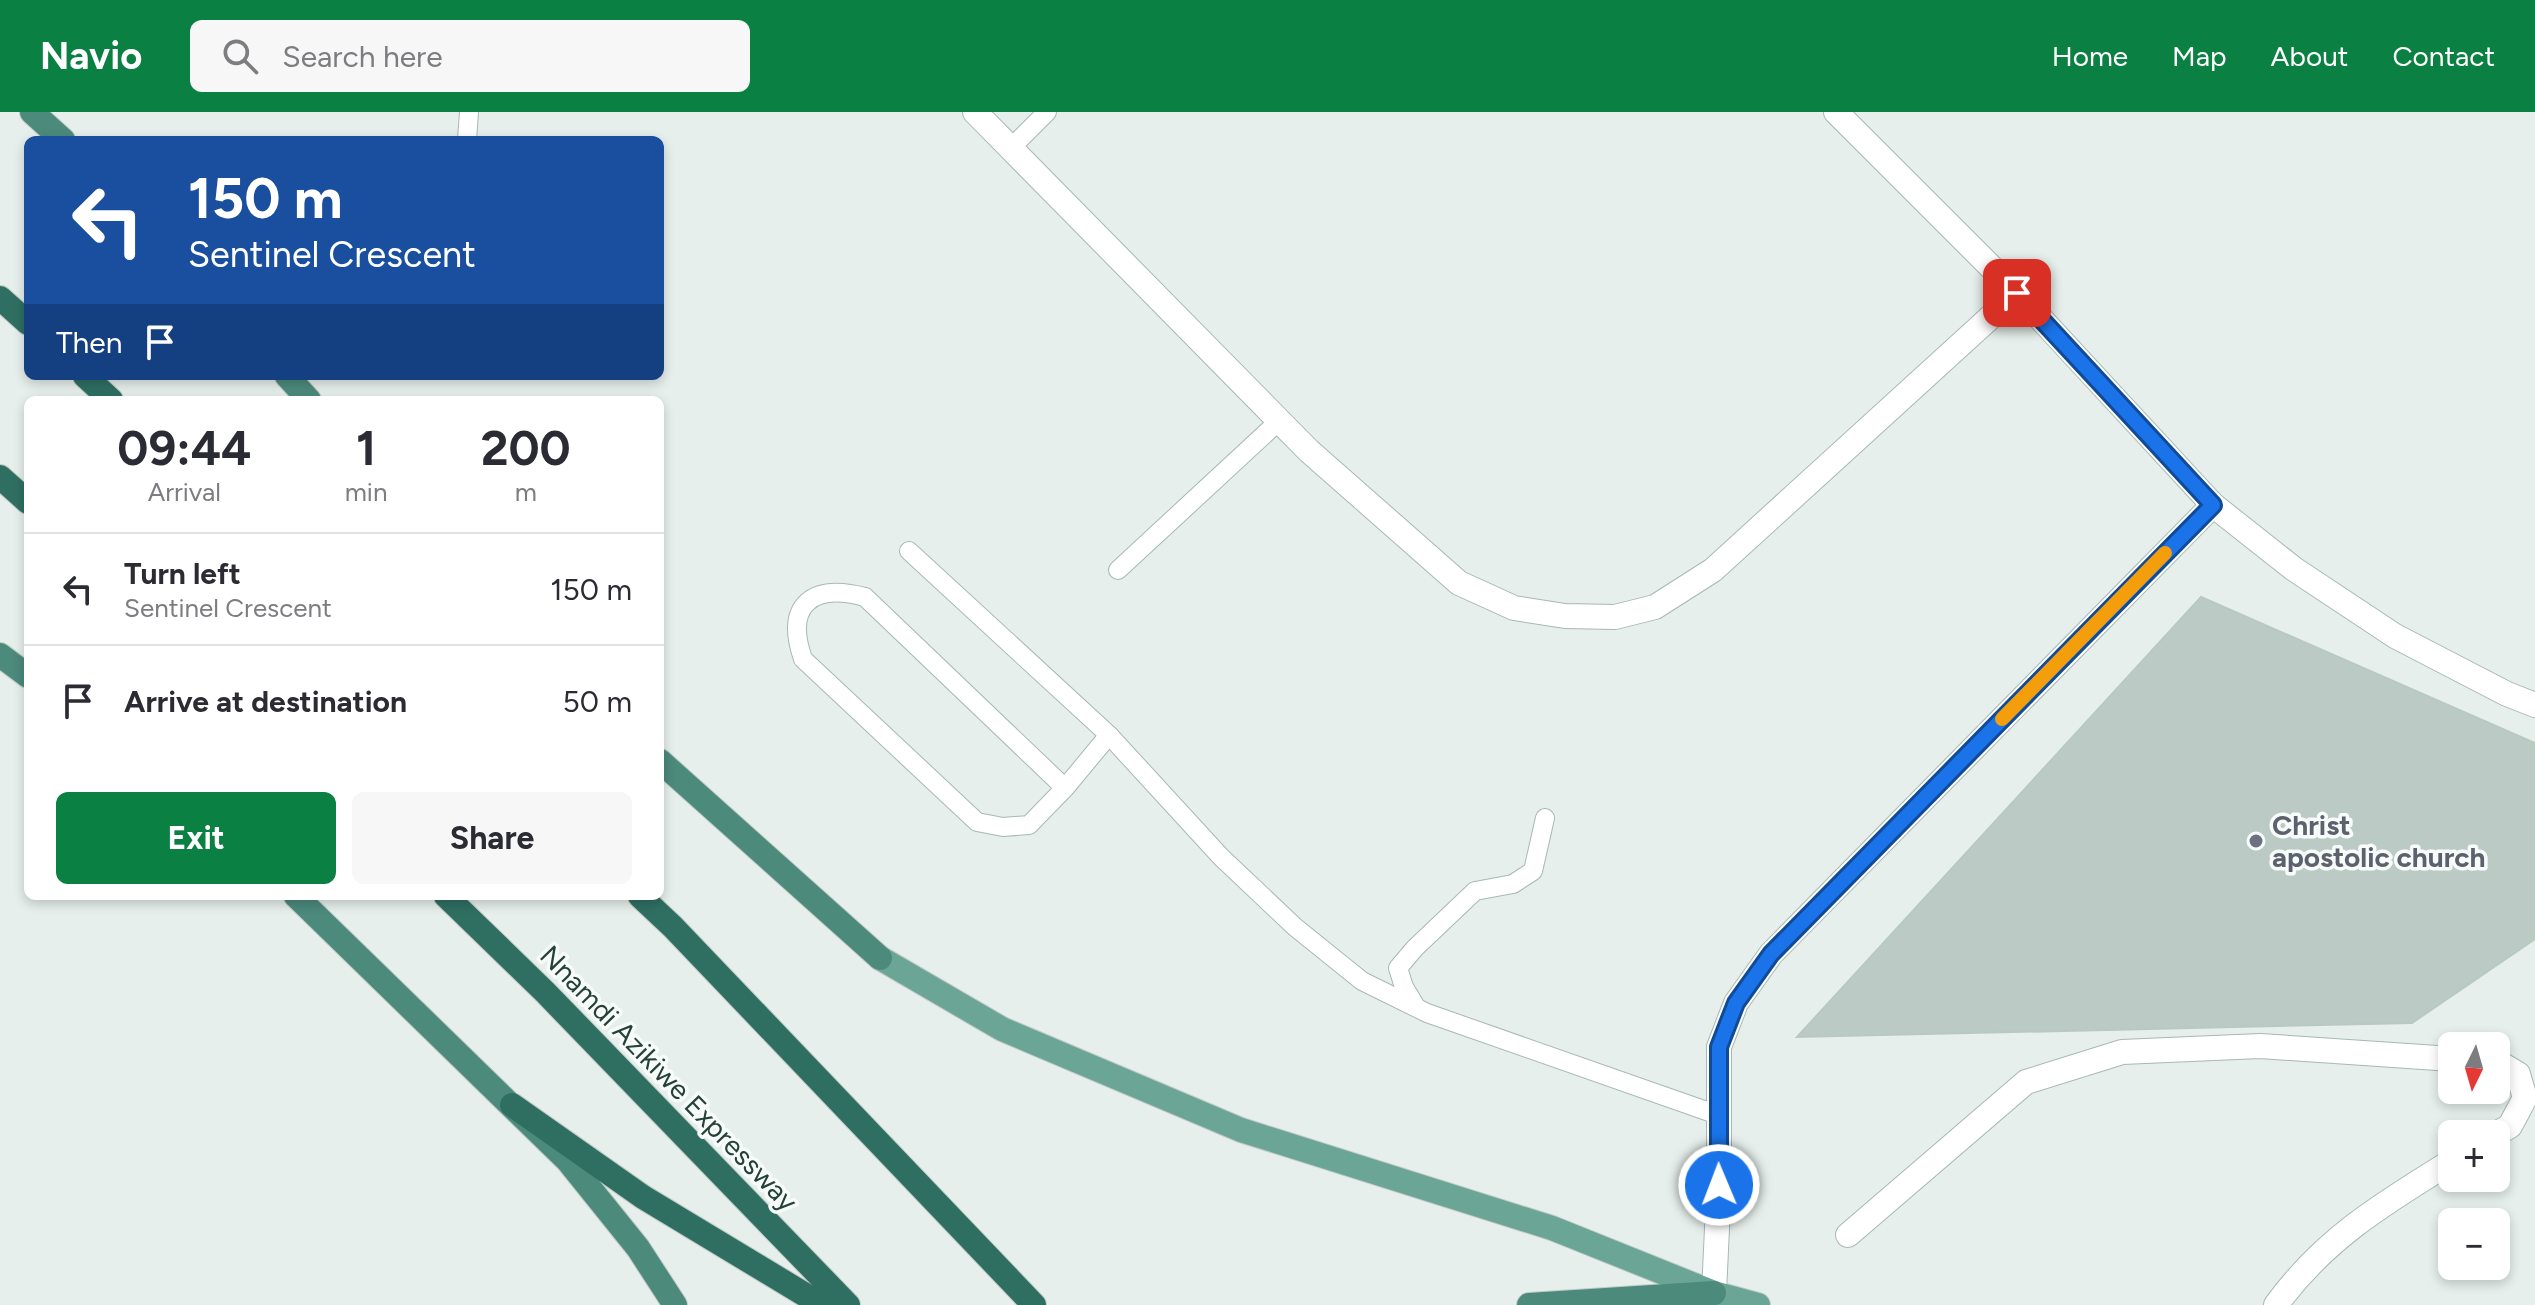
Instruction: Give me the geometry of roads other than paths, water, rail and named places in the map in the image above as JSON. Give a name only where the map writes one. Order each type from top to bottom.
[{"type":"highway","points":[[32,112],[59,136]]},
{"type":"highway","points":[[0,298],[24,319]]},
{"type":"highway","points":[[89,380],[107,396]]},
{"type":"highway","points":[[291,380],[305,396]]},
{"type":"highway","points":[[0,477],[24,498]]},
{"type":"highway","points":[[0,655],[24,673]]},
{"type":"highway","points":[[664,765],[880,958]]},
{"type":"highway","points":[[300,900],[568,1161],[638,1248],[675,1305]]},
{"type":"highway","name":"Nnamdi Azikiwe Expressway","points":[[450,900],[545,992],[848,1305]]},
{"type":"highway","points":[[644,900],[1034,1305]]},
{"type":"highway","points":[[512,1105],[643,1197],[822,1305]]},
{"type":"highway","points":[[1529,1305],[1714,1293]]},
{"type":"main road","points":[[880,958],[1002,1029],[1241,1130],[1552,1228],[1714,1293],[1758,1305]]},
{"type":"street","points":[[975,112],[1279,421],[1386,521],[1459,583],[1514,608],[1565,616],[1615,617],[1655,607],[1713,570],[2017,293]]},
{"type":"street","points":[[1836,112],[2017,293],[2213,505],[2294,569],[2395,636],[2507,694],[2535,705]]},
{"type":"street","points":[[1714,1293],[1719,1185],[1719,1047],[1736,1003],[1771,954],[2213,505]]},
{"type":"street","points":[[1848,1235],[2026,1082],[2122,1052],[2260,1046],[2438,1058]]},
{"type":"street","points":[[2510,1069],[2518,1074],[2525,1098],[2510,1126]]},
{"type":"street","points":[[2276,1305],[2300,1272],[2362,1217],[2438,1170]]},
{"type":"lane","points":[[467,136],[469,112]]},
{"type":"lane","points":[[1011,148],[1047,112]]},
{"type":"lane","points":[[1118,570],[1279,421]]},
{"type":"lane","points":[[909,551],[1109,735],[1221,857],[1295,927],[1362,981],[1416,1007],[1718,1115]]},
{"type":"lane","points":[[1065,788],[865,597],[844,591],[820,594],[806,604],[796,618],[796,638],[803,659],[977,822],[1003,827],[1029,825],[1065,788],[1109,735]]},
{"type":"lane","points":[[1416,1007],[1404,987],[1398,968],[1475,891],[1513,884],[1533,871],[1545,818]]},
{"type":"place","name":"Christ apostolic church","points":[[2256,841]]}]
